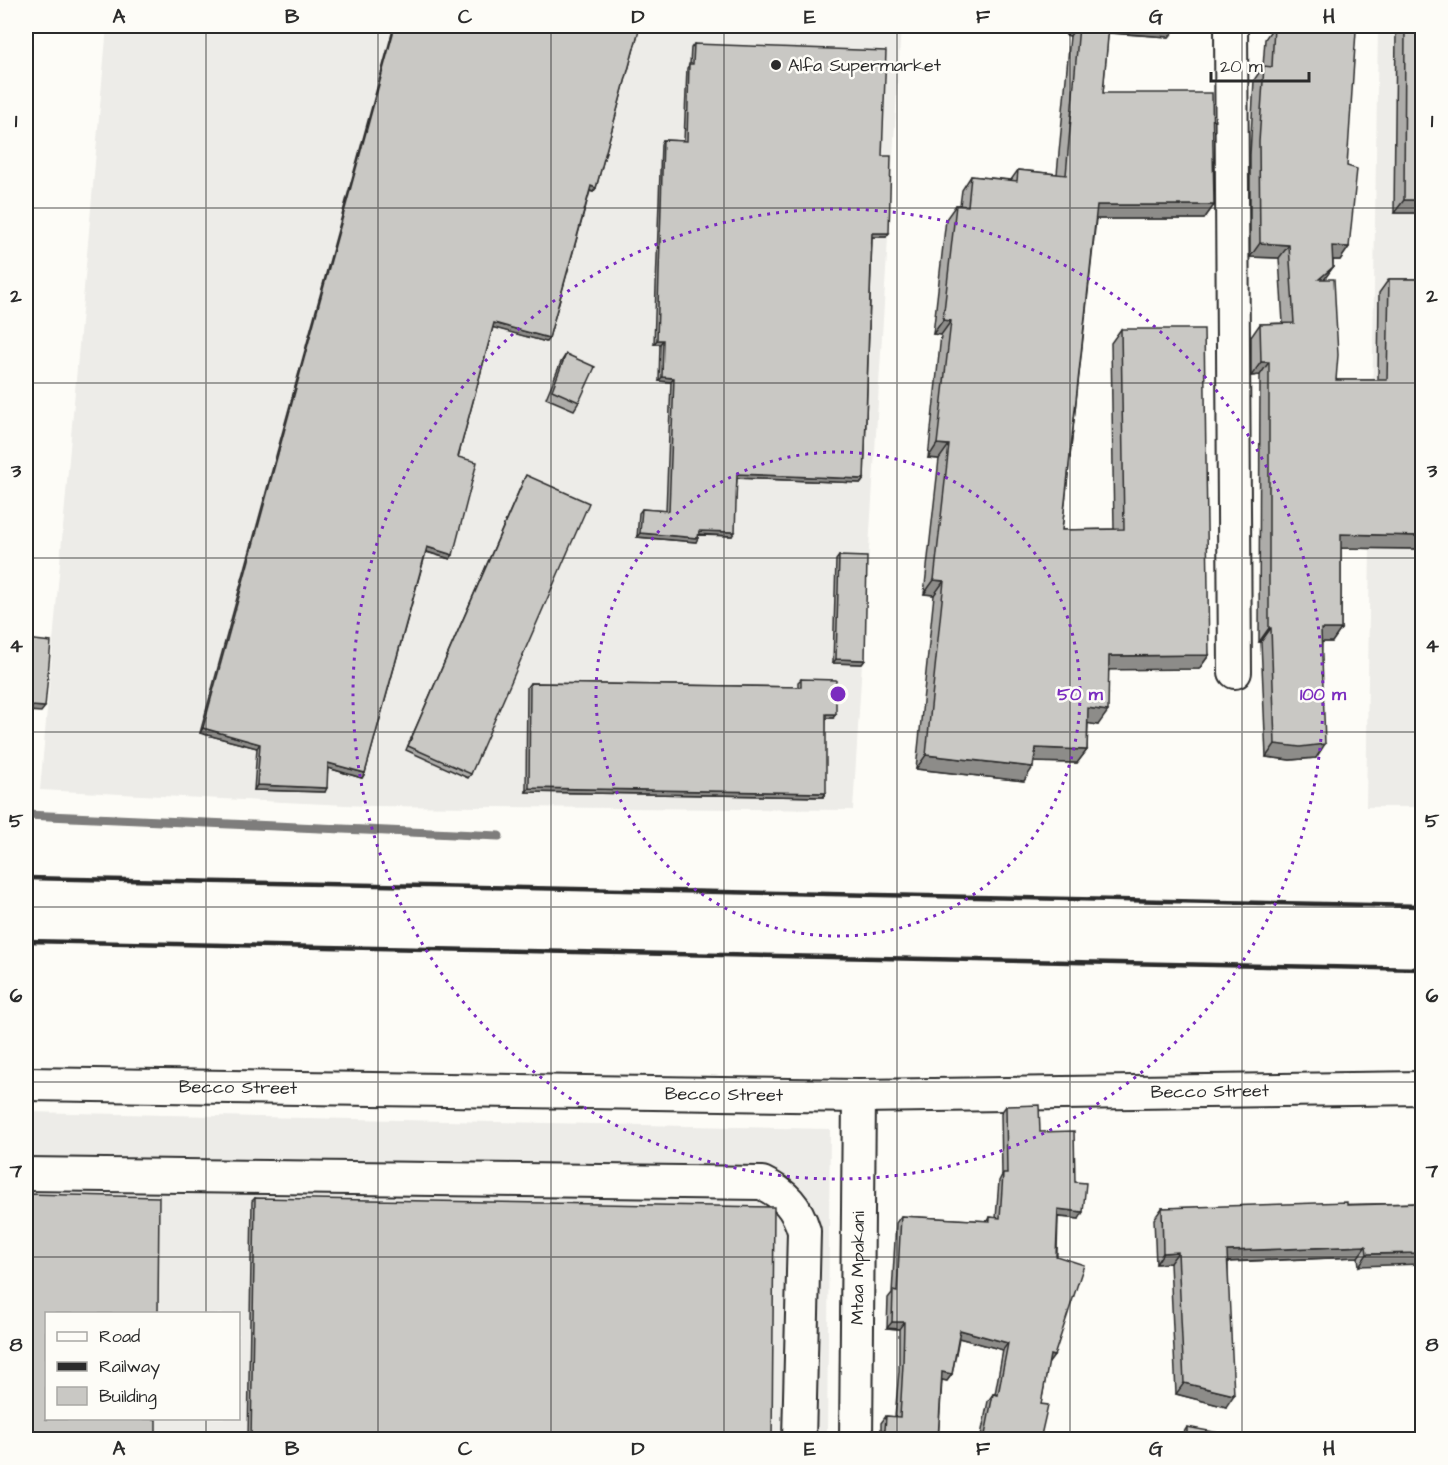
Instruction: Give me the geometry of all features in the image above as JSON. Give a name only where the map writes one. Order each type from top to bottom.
[{"type":"street","points":[[1231,26],[1235,672]]},
{"type":"street","name":"Becco Street","points":[[26,1084],[859,1096],[1422,1088]]},
{"type":"street","name":"Mtaa Mpakani","points":[[856,1440],[859,1096]]},
{"type":"street","points":[[26,1174],[762,1183],[775,1189],[799,1213],[804,1231],[799,1440]]},
{"type":"shaded area","points":[[26,26],[34,26],[26,161]]},
{"type":"shaded area","points":[[107,26],[901,26],[853,810],[367,806],[40,790]]},
{"type":"shaded area","points":[[1378,26],[1422,26],[1422,807],[1366,807]]},
{"type":"shaded area","points":[[26,1112],[830,1129],[827,1439],[26,1440]]},
{"type":"building","points":[[395,26],[640,26],[596,188],[591,186],[549,338],[494,323],[458,457],[477,462],[453,555],[427,547],[365,773],[328,763],[327,788],[257,785],[260,744],[203,728]]},
{"type":"building","points":[[1079,26],[1109,26],[1103,93],[1212,93],[1214,205],[1097,205],[1062,530],[1124,529],[1121,329],[1204,329],[1209,655],[1109,656],[1108,711],[1088,708],[1087,750],[1036,748],[1033,767],[926,755],[944,581],[934,580],[949,445],[937,444],[951,321],[943,320],[956,205],[968,206],[971,176],[1017,181],[1018,170],[1066,175]]},
{"type":"building","points":[[1274,26],[1356,31],[1347,166],[1357,169],[1349,247],[1332,246],[1333,267],[1319,279],[1334,279],[1338,355],[1336,380],[1387,380],[1389,279],[1422,279],[1422,536],[1341,534],[1341,629],[1321,629],[1325,744],[1300,747],[1275,744],[1271,628],[1269,628],[1269,362],[1261,362],[1260,324],[1294,323],[1289,245],[1260,243],[1259,142],[1264,66],[1272,67]]},
{"type":"building","points":[[1405,26],[1422,26],[1422,200],[1404,200]]},
{"type":"building","points":[[694,44],[886,51],[882,156],[891,156],[889,233],[872,233],[864,479],[737,474],[735,532],[699,531],[698,538],[640,533],[642,509],[669,511],[674,378],[662,377],[663,340],[657,340],[663,140],[687,141],[689,64],[693,64]]},
{"type":"building","points":[[566,354],[595,367],[579,402],[552,390]]},
{"type":"building","points":[[526,475],[589,503],[471,774],[408,746]]},
{"type":"building","points":[[839,556],[867,557],[865,660],[836,659]]},
{"type":"building","points":[[26,639],[51,642],[45,707],[32,706],[27,768],[26,768]]},
{"type":"building","points":[[801,679],[836,680],[836,714],[826,714],[826,793],[529,788],[530,683],[801,687]]},
{"type":"building","points":[[1039,1105],[1040,1132],[1074,1131],[1075,1182],[1086,1183],[1083,1212],[1058,1209],[1056,1256],[1084,1265],[1054,1356],[1050,1355],[1041,1404],[1048,1405],[1040,1440],[984,1440],[993,1394],[998,1395],[1008,1343],[960,1330],[952,1374],[942,1372],[938,1440],[882,1440],[886,1416],[900,1417],[904,1322],[892,1322],[893,1291],[897,1292],[901,1216],[990,1221],[990,1217],[1000,1218],[1003,1174],[1007,1174],[1006,1106]]},
{"type":"building","points":[[26,1194],[159,1197],[158,1312],[45,1312],[45,1420],[156,1420],[156,1440],[26,1440]]},
{"type":"building","points":[[255,1198],[774,1207],[772,1440],[251,1440]]},
{"type":"building","points":[[1347,1202],[1347,1205],[1422,1203],[1422,1253],[1367,1254],[1366,1246],[1227,1251],[1234,1395],[1184,1383],[1178,1252],[1163,1253],[1162,1208]]},
{"type":"building","points":[[1187,1427],[1236,1436],[1236,1440],[1187,1440]]},
{"type":"waterway","points":[[26,815],[499,836]]},
{"type":"railway","points":[[26,878],[1422,906]]},
{"type":"railway","points":[[26,941],[1422,969]]},
{"type":"place","name":"Alfa Supermarket","points":[[776,65]]}]
